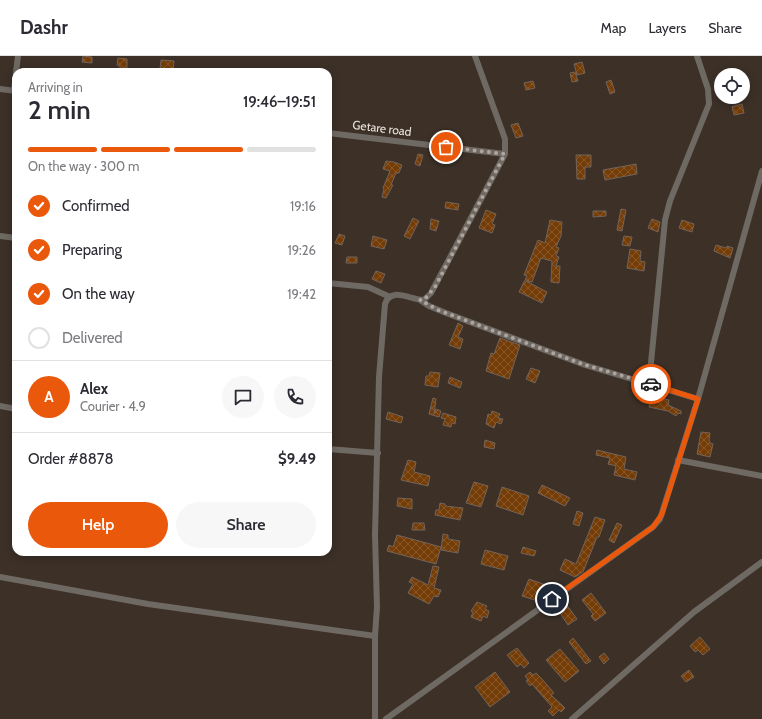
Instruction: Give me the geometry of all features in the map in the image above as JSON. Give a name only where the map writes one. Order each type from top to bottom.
[{"type":"street","points":[[17,68],[18,56]]},
{"type":"street","points":[[420,300],[424,300],[435,287],[505,154],[505,139],[474,56]]},
{"type":"street","points":[[649,383],[665,220],[670,201],[709,104],[708,89],[697,56]]},
{"type":"street","points":[[0,89],[12,91]]},
{"type":"street","name":"Getare road","points":[[332,133],[505,154]]},
{"type":"street","points":[[386,719],[653,527],[662,514],[698,399],[762,171]]},
{"type":"street","points":[[0,236],[12,238]]},
{"type":"street","points":[[332,283],[368,287],[390,297]]},
{"type":"street","points":[[375,719],[375,636],[377,607],[375,535],[379,377],[385,304],[390,297],[398,294],[420,300],[429,306],[446,313],[585,365],[649,383],[698,399]]},
{"type":"street","points":[[0,406],[12,408]]},
{"type":"street","points":[[332,449],[378,453]]},
{"type":"street","points":[[678,460],[762,476]]},
{"type":"street","points":[[572,719],[694,612],[762,562]]},
{"type":"street","points":[[0,577],[148,604],[375,636]]},
{"type":"building","points":[[83,56],[92,57],[92,63],[82,62]]},
{"type":"building","points":[[118,58],[127,59],[127,68],[120,68],[120,66],[117,65]]},
{"type":"building","points":[[161,60],[174,61],[173,68],[160,68]]},
{"type":"building","points":[[582,62],[585,73],[577,75],[574,64]]},
{"type":"building","points":[[575,72],[578,81],[572,82],[570,73]]},
{"type":"building","points":[[611,80],[615,92],[610,94],[606,82]]},
{"type":"building","points":[[533,81],[535,88],[526,90],[524,83]]},
{"type":"building","points":[[742,104],[744,113],[734,115],[732,107]]},
{"type":"building","points":[[518,123],[523,136],[516,138],[511,125]]},
{"type":"building","points":[[418,154],[423,155],[420,166],[415,164]]},
{"type":"building","points":[[576,155],[591,155],[591,167],[585,167],[585,179],[577,179]]},
{"type":"building","points":[[386,161],[402,165],[399,173],[396,173],[391,185],[393,185],[386,198],[382,197],[383,188],[390,171],[383,169]]},
{"type":"building","points":[[636,164],[637,174],[605,180],[603,170]]},
{"type":"building","points":[[446,202],[459,204],[458,210],[445,208]]},
{"type":"building","points":[[621,209],[626,210],[622,231],[617,230]]},
{"type":"building","points":[[486,210],[496,214],[492,224],[495,225],[492,233],[479,228]]},
{"type":"building","points":[[593,211],[606,211],[606,216],[593,217]]},
{"type":"building","points":[[413,218],[419,221],[410,239],[404,236]]},
{"type":"building","points":[[431,219],[439,221],[436,231],[430,229]]},
{"type":"building","points":[[652,219],[660,222],[658,232],[648,228]]},
{"type":"building","points":[[550,220],[562,222],[561,236],[556,247],[559,248],[556,256],[559,257],[556,266],[560,266],[559,283],[551,282],[552,261],[541,258],[532,282],[526,281],[547,292],[542,303],[519,292],[527,276],[524,275],[538,240],[545,243]]},
{"type":"building","points":[[682,220],[694,224],[692,232],[679,228]]},
{"type":"building","points":[[339,234],[345,236],[342,245],[335,243]]},
{"type":"building","points":[[373,236],[387,240],[384,249],[371,246]]},
{"type":"building","points":[[624,236],[632,237],[630,246],[622,245]]},
{"type":"building","points":[[716,245],[726,248],[727,246],[733,248],[730,258],[714,251]]},
{"type":"building","points":[[630,249],[641,251],[640,261],[645,262],[644,271],[627,268]]},
{"type":"building","points":[[347,257],[357,257],[357,263],[346,263]]},
{"type":"building","points":[[376,271],[385,274],[381,283],[372,279]]},
{"type":"building","points":[[458,323],[463,326],[458,337],[463,339],[460,349],[449,345]]},
{"type":"building","points":[[500,338],[520,345],[509,379],[486,371],[491,353],[494,354]]},
{"type":"building","points":[[531,368],[540,371],[535,383],[526,379]]},
{"type":"building","points":[[430,372],[440,373],[438,387],[425,385],[426,376],[429,376]]},
{"type":"building","points":[[450,377],[462,382],[460,388],[448,383]]},
{"type":"building","points":[[433,398],[436,399],[434,414],[436,409],[441,411],[439,417],[429,414]]},
{"type":"building","points":[[658,398],[669,400],[668,405],[681,411],[681,414],[678,413],[676,416],[668,411],[649,407],[650,401],[657,402]]},
{"type":"building","points":[[492,411],[500,414],[498,418],[503,419],[501,424],[496,422],[494,428],[486,424],[488,414],[491,415]]},
{"type":"building","points":[[388,412],[403,417],[401,423],[386,419]]},
{"type":"building","points":[[443,413],[456,417],[455,424],[452,423],[451,427],[443,425],[445,419],[441,418]]},
{"type":"building","points":[[701,432],[710,433],[709,440],[710,443],[713,444],[710,457],[697,454]]},
{"type":"building","points":[[485,440],[495,443],[494,449],[484,447]]},
{"type":"building","points":[[597,450],[626,457],[624,469],[637,472],[635,480],[614,475],[616,466],[608,464],[610,458],[596,455]]},
{"type":"building","points":[[408,460],[416,462],[414,472],[430,476],[428,486],[401,480]]},
{"type":"building","points":[[474,482],[488,486],[481,507],[466,503]]},
{"type":"building","points":[[542,485],[570,498],[565,506],[538,493]]},
{"type":"building","points":[[502,487],[529,496],[523,515],[496,506]]},
{"type":"building","points":[[398,498],[412,499],[412,509],[397,506]]},
{"type":"building","points":[[440,503],[445,504],[445,506],[463,508],[460,520],[435,515],[436,510],[439,510]]},
{"type":"building","points":[[577,511],[583,513],[579,526],[573,524]]},
{"type":"building","points":[[595,517],[605,520],[583,572],[575,577],[560,570],[565,559],[576,564]]},
{"type":"building","points":[[413,523],[424,523],[425,530],[412,530]]},
{"type":"building","points":[[617,523],[622,525],[614,543],[609,540]]},
{"type":"building","points":[[443,534],[448,535],[448,539],[460,541],[458,553],[441,550]]},
{"type":"building","points":[[397,535],[441,547],[436,564],[387,551],[389,545],[393,547]]},
{"type":"building","points":[[523,547],[536,551],[534,556],[521,553]]},
{"type":"building","points":[[485,550],[508,556],[504,570],[481,564]]},
{"type":"building","points":[[433,566],[439,567],[434,588],[441,590],[438,597],[434,596],[429,604],[408,593],[413,584],[409,582],[412,577],[428,585]]},
{"type":"building","points":[[529,579],[557,589],[552,594],[545,592],[541,602],[522,596]]},
{"type":"building","points":[[591,593],[606,613],[595,621],[591,616],[593,614],[582,600]]},
{"type":"building","points":[[477,602],[487,606],[485,609],[489,611],[487,618],[483,616],[481,621],[471,617],[473,612],[471,611]]},
{"type":"building","points":[[566,604],[577,619],[568,625],[558,610]]},
{"type":"building","points":[[700,637],[710,649],[703,655],[698,650],[695,652],[690,646]]},
{"type":"building","points":[[573,638],[591,661],[586,664],[569,642]]},
{"type":"building","points":[[517,648],[529,663],[524,668],[521,664],[517,667],[507,655]]},
{"type":"building","points":[[560,649],[579,671],[565,682],[546,660]]},
{"type":"building","points":[[604,653],[609,659],[604,664],[599,657]]},
{"type":"building","points":[[689,670],[694,677],[686,682],[681,676]]},
{"type":"building","points":[[495,672],[510,692],[490,707],[475,687]]},
{"type":"building","points":[[530,672],[533,675],[536,673],[554,693],[551,695],[565,708],[561,712],[559,710],[553,716],[548,711],[552,707],[532,684],[530,686],[526,681],[528,680],[525,676]]},
{"type":"way so far","points":[[446,147],[505,154],[435,287],[424,300],[420,300],[438,310],[530,343],[585,365],[651,384]]},
{"type":"route","points":[[552,599],[653,527],[660,519],[698,399],[651,384]]}]
